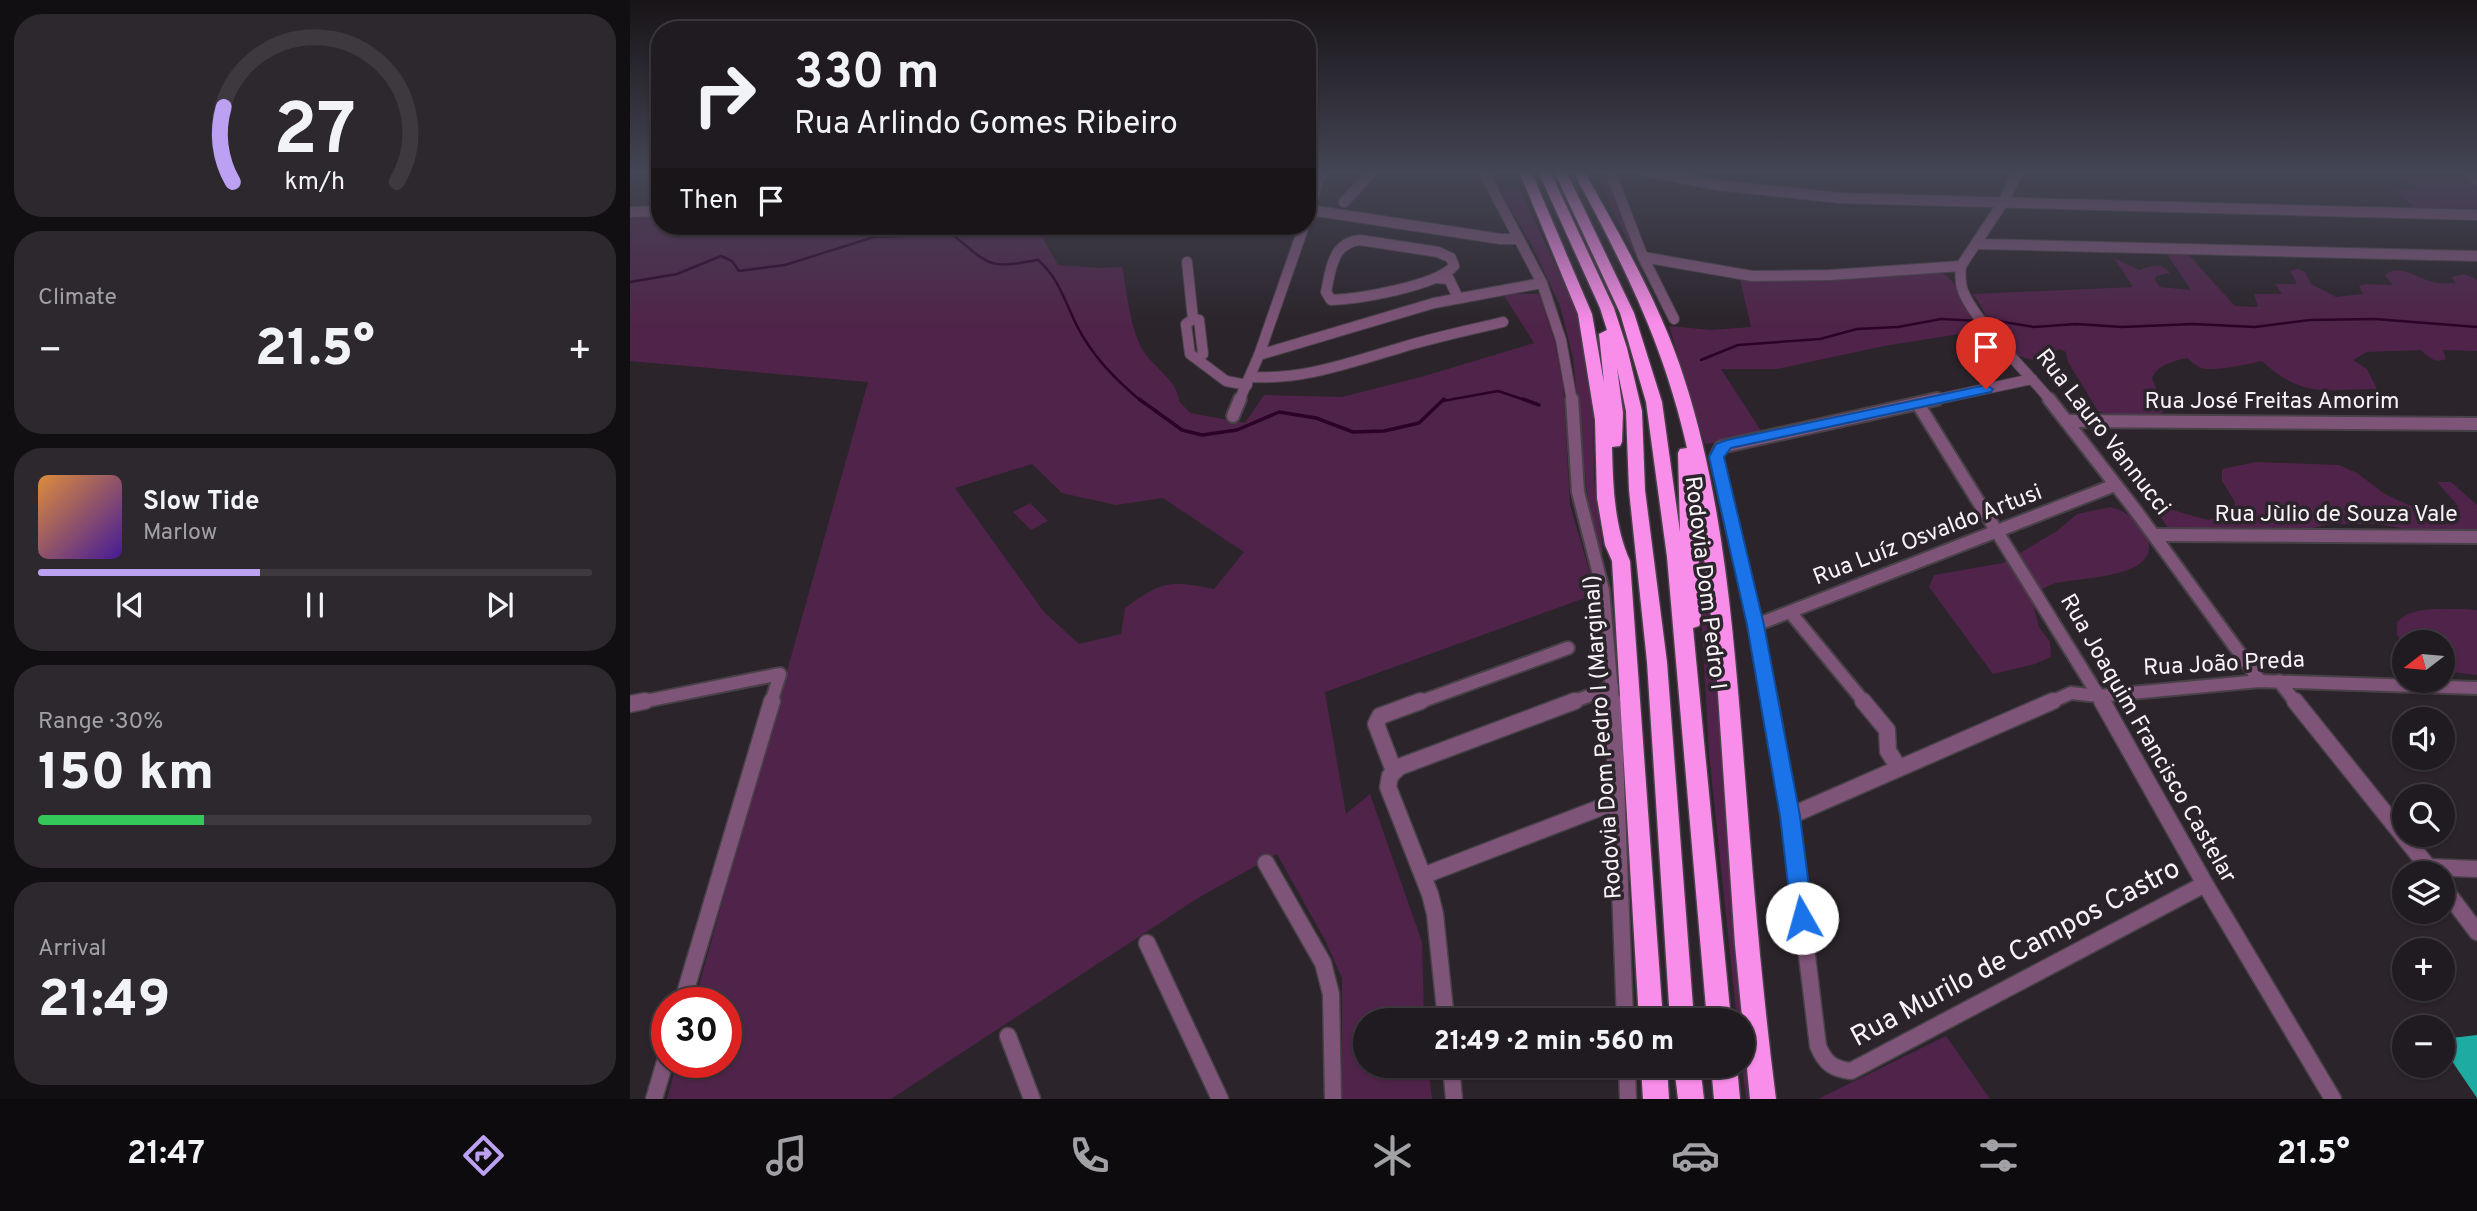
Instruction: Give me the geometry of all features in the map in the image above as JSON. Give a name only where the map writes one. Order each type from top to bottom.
[{"type":"highway","points":[[1541,222],[1556,243]]},
{"type":"highway","name":"Rodovia Dom Pedro I (Marginal)","points":[[1547,222],[1585,314],[1603,420],[1605,498],[1614,545],[1621,561],[1650,1008]]},
{"type":"highway","points":[[1568,222],[1598,286],[1620,348],[1634,411],[1637,490],[1657,662],[1681,1008]]},
{"type":"highway","name":"Rodovia Dom Pedro I","points":[[1584,222],[1617,290],[1649,378],[1676,557],[1718,1008]]},
{"type":"highway","points":[[1606,222],[1625,256]]},
{"type":"highway","points":[[1612,222],[1678,380],[1705,504],[1720,594],[1745,920],[1763,1099]]},
{"type":"highway","points":[[1598,286],[1608,344],[1615,413],[1614,494],[1621,561]]},
{"type":"highway","points":[[1678,380],[1685,443],[1692,588],[1691,702]]},
{"type":"highway","points":[[1655,1078],[1656,1099]]},
{"type":"highway","points":[[1688,1078],[1691,1099]]},
{"type":"highway","points":[[1725,1078],[1727,1099]]},
{"type":"street","points":[[1373,222],[1519,239]]},
{"type":"street","points":[[1510,222],[1542,283],[1561,340],[1573,405],[1578,492],[1603,590],[1612,687],[1624,1008]]},
{"type":"street","points":[[1630,222],[1643,257],[1674,319]]},
{"type":"street","points":[[1643,257],[1752,276],[1830,275],[1961,266],[1991,222]]},
{"type":"street","points":[[1233,416],[1259,355],[1301,235]]},
{"type":"street","points":[[1454,266],[1450,272],[1435,278],[1347,300],[1336,301],[1326,295],[1337,249],[1347,241],[1360,240],[1438,252],[1451,258],[1454,266],[1463,297]]},
{"type":"street","points":[[1978,244],[2477,256]]},
{"type":"street","points":[[1187,262],[1192,319],[1186,324],[1190,354],[1199,358],[1226,381],[1288,380],[1310,376],[1424,341],[1503,322]]},
{"type":"street","name":"Rua Lauro Vannucci","points":[[1961,266],[1960,282],[1968,300],[2154,535],[2260,681]]},
{"type":"street","points":[[1435,278],[1449,279],[1463,297]]},
{"type":"street","points":[[1259,355],[1463,297],[1542,283]]},
{"type":"street","points":[[1256,323],[1270,325]]},
{"type":"street","points":[[1851,1071],[1835,1070],[1825,1063],[1818,1046],[1790,816],[1756,625],[1716,457],[1721,447],[1727,444],[2032,379]]},
{"type":"street","name":"Rua Joaquim Francisco Castelar","points":[[1918,404],[2099,696],[2205,884],[2333,1099]]},
{"type":"street","name":"Rua José Freitas Amorim","points":[[2066,421],[2477,425]]},
{"type":"street","name":"Rua Luíz Osvaldo Artusi","points":[[1756,625],[2115,485]]},
{"type":"street","name":"Rua Jùlio de Souza Vale","points":[[2154,535],[2477,537]]},
{"type":"street","points":[[1790,612],[1887,730],[1888,751],[1899,768]]},
{"type":"street","points":[[1445,1008],[1435,914],[1425,875],[1388,787],[1392,773],[1376,724],[1380,716],[1568,648]]},
{"type":"street","points":[[630,704],[780,674],[687,987]]},
{"type":"street","name":"Rua João Preda","points":[[1790,816],[2071,693],[2099,696],[2260,681],[2477,688]]},
{"type":"street","points":[[2279,681],[2423,861]]},
{"type":"street","points":[[1392,773],[1612,687]]},
{"type":"street","points":[[1425,875],[1615,802]]},
{"type":"street","points":[[1266,863],[1323,963],[1329,984],[1334,1028],[1333,1099]]},
{"type":"street","points":[[2455,869],[2477,869]]},
{"type":"street","name":"Rua Murilo de Campos Castro","points":[[1851,1071],[2205,884]]},
{"type":"street","points":[[2455,903],[2477,932]]},
{"type":"street","points":[[1147,943],[1220,1099]]},
{"type":"street","points":[[1009,1036],[1032,1099]]},
{"type":"street","points":[[654,1099],[660,1078]]},
{"type":"street","points":[[1452,1078],[1454,1099]]},
{"type":"street","points":[[1628,1078],[1629,1099]]},
{"type":"shaded area","points":[[630,222],[651,222],[651,235],[1046,235],[1043,239],[1058,265],[1122,267],[1139,343],[1148,358],[1168,379],[1179,401],[1190,413],[1245,423],[1264,395],[1342,397],[1421,377],[1534,343],[1503,294],[1539,294],[1555,342],[1563,384],[1570,505],[1596,594],[1325,692],[1346,814],[1370,794],[1422,942],[1424,1008],[1353,1008],[1353,1078],[1429,1078],[1432,1099],[1342,1099],[1342,978],[1325,940],[1277,854],[1198,898],[891,1099],[667,1099],[673,1078],[742,1078],[742,987],[698,987],[868,382],[630,361]],"holes":[[[1032,464],[1062,493],[1116,505],[1163,498],[1244,552],[1214,589],[1176,584],[1148,592],[1125,608],[1121,634],[1079,644],[1044,612],[955,488]]]},
{"type":"shaded area","points":[[1518,222],[1535,222],[1578,313],[1593,415],[1594,481],[1603,551],[1599,555],[1588,503],[1573,358],[1560,306]]},
{"type":"shaded area","points":[[1619,222],[1625,222],[1644,274]]},
{"type":"shaded area","points":[[2185,251],[2235,306],[2258,307],[2254,294],[2282,294],[2275,284],[2297,284],[2290,271],[2298,269],[2305,272],[2311,284],[2336,297],[2363,294],[2359,286],[2365,284],[2393,285],[2385,275],[2390,272],[2402,271],[2442,283],[2456,283],[2451,277],[2465,274],[2477,280],[2477,351],[2443,350],[2446,359],[2438,361],[2421,350],[2367,352],[2353,360],[2367,369],[2377,389],[2343,390],[2303,387],[2277,373],[2262,361],[2207,369],[2199,367],[2187,358],[2162,367],[2152,378],[2165,411],[2156,416],[2118,419],[2098,411],[2068,362],[2066,352],[2060,349],[2032,360],[2009,353],[2006,336],[1994,329],[1972,294],[2133,287],[2114,258],[2139,270],[2152,266],[2163,267],[2170,273],[2156,276],[2155,280],[2160,287],[2191,290],[2167,254]]},
{"type":"shaded area","points":[[1937,271],[1957,287],[1984,330],[1884,346],[1777,369],[1721,369],[1765,437],[1705,444],[1669,326],[1711,330],[1751,327],[1739,275]]},
{"type":"shaded area","points":[[2256,462],[2339,465],[2357,473],[2385,494],[2430,511],[2459,507],[2437,482],[2451,482],[2477,505],[2477,538],[2376,524],[2330,524],[2269,538],[2202,534],[2168,528],[2160,516],[2169,509],[2208,520],[2233,512],[2235,502],[2222,481],[2222,469]]},
{"type":"shaded area","points":[[1030,503],[1048,521],[1031,530],[1013,512]]},
{"type":"shaded area","points":[[2111,507],[2133,518],[2144,531],[2149,551],[2143,561],[2131,569],[2115,574],[2065,581],[2041,590],[2032,600],[2039,627],[2050,642],[2051,657],[2035,664],[1993,674],[1929,587],[1934,575],[2003,563],[2057,531],[2077,514]]},
{"type":"shaded area","points":[[1705,554],[1720,665],[1747,1008],[1736,1008],[1709,753],[1698,555]]},
{"type":"shaded area","points":[[2428,610],[2477,610],[2477,675],[2455,672],[2455,630],[2397,630],[2397,622],[2404,617]]},
{"type":"shaded area","points":[[1946,1036],[1990,1099],[1818,1099]]},
{"type":"shaded area","points":[[1743,1078],[1752,1078],[1754,1099],[1746,1099]]},
{"type":"building","points":[[2477,1035],[2477,1098],[2455,1066],[2455,1038]]},
{"type":"waterway","points":[[630,282],[677,274],[721,256],[732,261],[739,271],[785,265],[874,237],[926,235]]},
{"type":"waterway","points":[[953,235],[990,262],[1009,264],[1038,260],[1056,282],[1077,326],[1097,358],[1141,401]]},
{"type":"waterway","points":[[1701,360],[1738,345],[1820,339],[1857,329],[1898,327],[1941,319],[1978,321]]},
{"type":"waterway","points":[[1992,320],[2034,327],[2076,324],[2122,327],[2193,324],[2255,327],[2310,320],[2375,319],[2477,327]]},
{"type":"waterway","points":[[1443,401],[1498,391],[1528,401]]},
{"type":"waterway","points":[[1139,399],[1182,430],[1202,435],[1237,430],[1279,412],[1316,418],[1353,432],[1384,431],[1419,423],[1444,399]]},
{"type":"waterway","points":[[1523,399],[1539,405]]},
{"type":"route","points":[[1802,918],[1790,816],[1756,625],[1716,457],[1721,447],[1727,444],[1986,389]]}]
